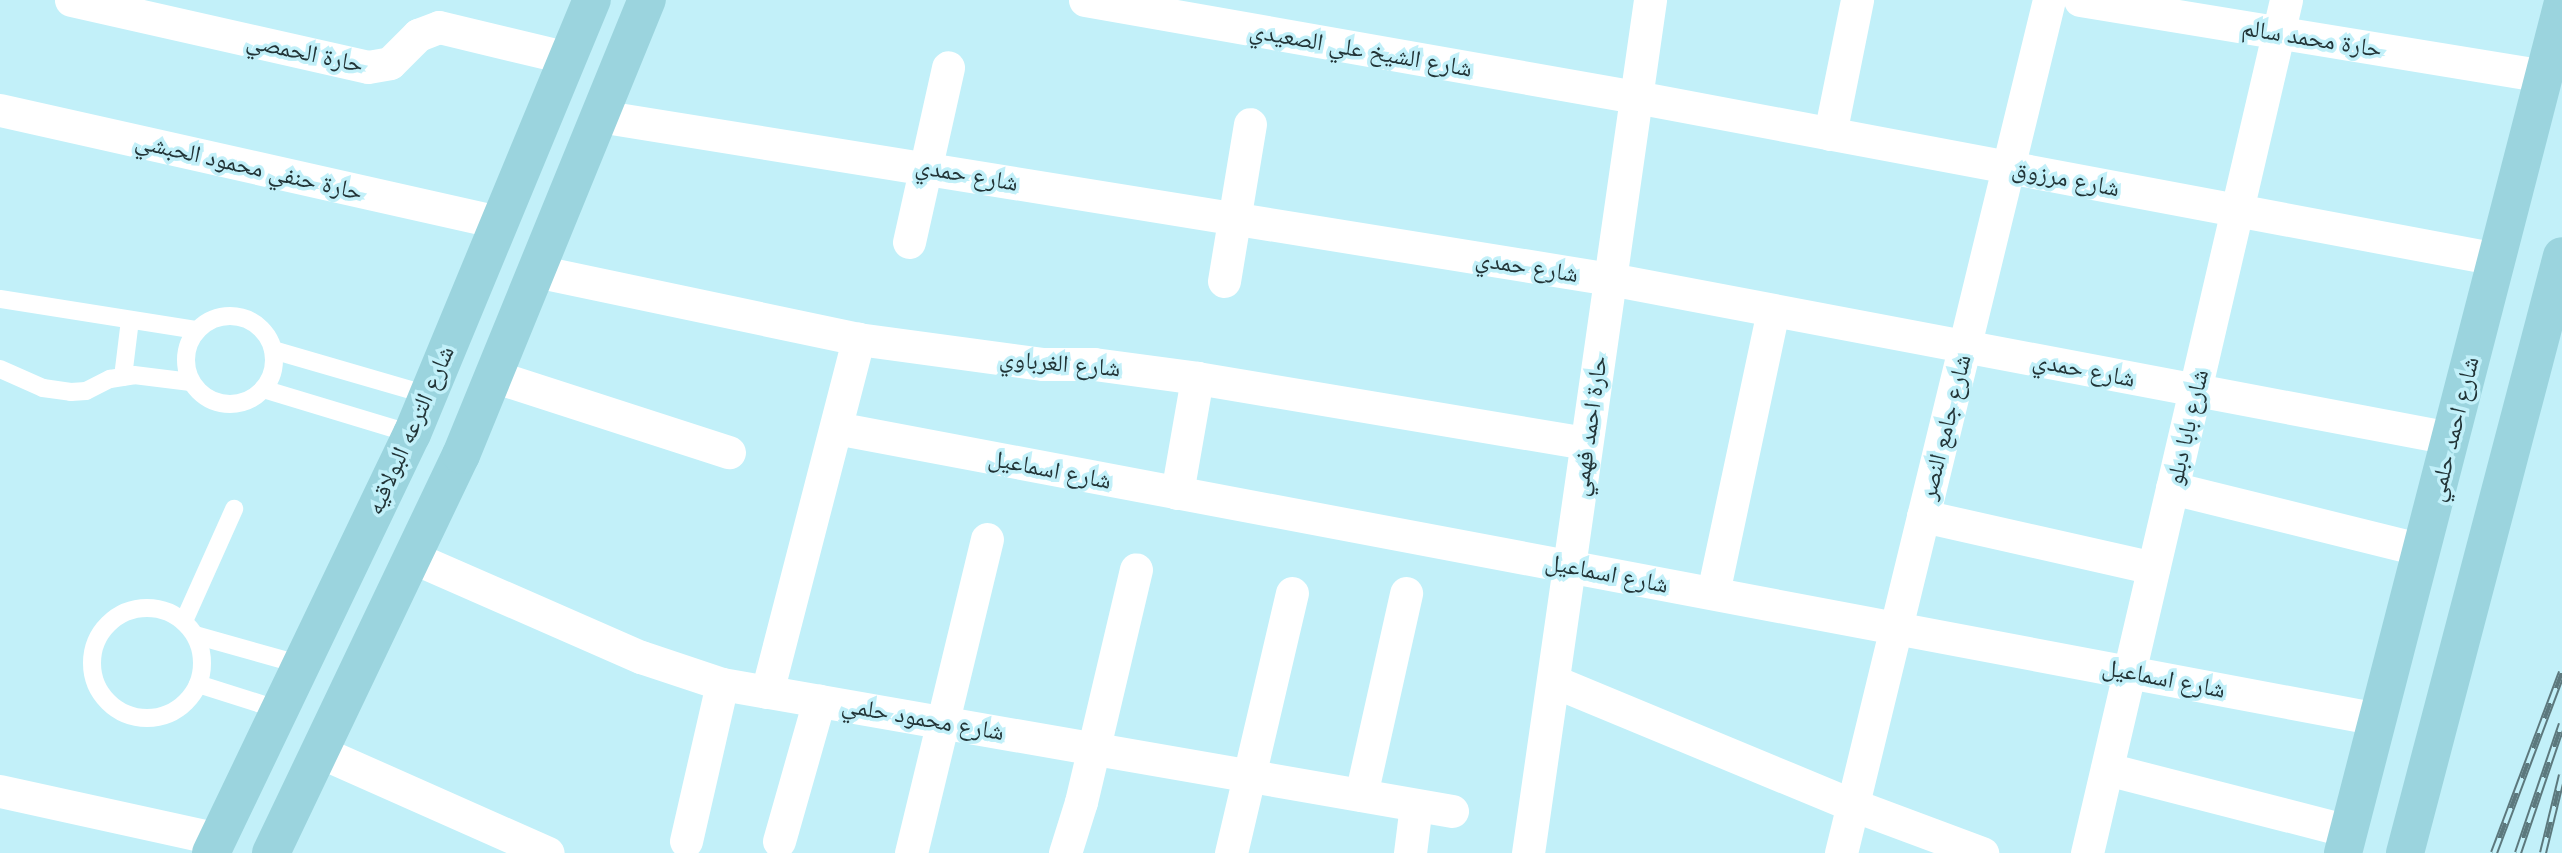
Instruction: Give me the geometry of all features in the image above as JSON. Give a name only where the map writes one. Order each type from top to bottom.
[{"type":"main road","name":"شارع الترعه البولاقيه","points":[[215,846],[412,434],[592,0]]},
{"type":"main road","points":[[271,853],[461,455],[647,0]]},
{"type":"main road","name":"شارع احمد حلمي","points":[[2346,842],[2562,6]]},
{"type":"main road","points":[[2405,853],[2562,256]]},
{"type":"main road","points":[[412,434],[461,455]]},
{"type":"street","name":"حارة الحمصي","points":[[71,0],[368,67],[390,63],[418,35],[439,27],[568,58]]},
{"type":"street","name":"شارع الشيخ علي الصعيدي","points":[[1085,0],[1636,97]]},
{"type":"street","name":"حارة احمد فهمي","points":[[1528,853],[1650,0]]},
{"type":"street","points":[[1830,134],[1857,0]]},
{"type":"street","name":"شارع جامع النصر","points":[[1841,853],[2049,0]]},
{"type":"street","name":"حارة محمد سالم","points":[[2080,0],[2544,76]]},
{"type":"street","name":"شارع بابا دبلو","points":[[2088,853],[2286,0]]},
{"type":"street","points":[[909,242],[948,67]]},
{"type":"street","name":"شارع مرزوق","points":[[1636,97],[2497,259]]},
{"type":"street","name":"حارة حنفي محمود الحبشي","points":[[0,110],[498,222]]},
{"type":"street","name":"شارع حمدي","points":[[599,116],[926,166],[1235,221],[1610,279],[2450,439]]},
{"type":"street","points":[[1224,281],[1250,124]]},
{"type":"street","name":"شارع الغرباوي","points":[[536,271],[858,339],[1043,364],[1094,364],[1198,378],[1586,443]]},
{"type":"street","points":[[1713,593],[1773,310]]},
{"type":"street","points":[[767,692],[858,339]]},
{"type":"street","points":[[493,376],[729,452]]},
{"type":"street","points":[[1177,492],[1198,378]]},
{"type":"street","name":"شارع اسماعيل","points":[[836,428],[2378,719]]},
{"type":"street","points":[[2172,488],[2422,550]]},
{"type":"street","points":[[1923,516],[2153,568]]},
{"type":"street","points":[[911,853],[986,539]]},
{"type":"street","name":"شارع محمود حلمي","points":[[414,558],[640,657],[722,684],[1452,811]]},
{"type":"street","points":[[1065,853],[1136,569]]},
{"type":"street","points":[[1231,853],[1292,593]]},
{"type":"street","points":[[1361,795],[1406,593]]},
{"type":"street","points":[[1553,681],[1853,806],[1982,853]]},
{"type":"street","points":[[686,841],[722,684]]},
{"type":"street","points":[[779,841],[819,701]]},
{"type":"street","points":[[320,752],[548,853]]},
{"type":"street","points":[[2107,769],[2346,842]]},
{"type":"street","points":[[0,791],[215,846]]},
{"type":"street","points":[[1410,853],[1416,805]]},
{"type":"lane","points":[[0,299],[196,330]]},
{"type":"lane","points":[[0,369],[43,388],[71,392],[86,391],[123,377],[191,382],[212,400],[225,404],[246,400],[263,389],[270,377],[273,350],[268,337],[247,319],[220,316],[196,330],[185,355],[191,382]]},
{"type":"lane","points":[[123,377],[130,320]]},
{"type":"lane","points":[[273,350],[428,395]]},
{"type":"lane","points":[[263,389],[412,434]]},
{"type":"lane","points":[[189,628],[234,509]]},
{"type":"lane","points":[[189,628],[202,650],[198,684],[189,699],[176,710],[142,718],[125,713],[111,704],[100,690],[93,674],[92,657],[97,640],[106,626],[119,615],[153,608],[169,612],[189,628],[302,665]]},
{"type":"lane","points":[[198,684],[280,710]]},
{"type":"railway","points":[[2494,853],[2562,672]]},
{"type":"railway","points":[[2518,853],[2562,724]]},
{"type":"railway","points":[[2543,853],[2562,775]]}]
